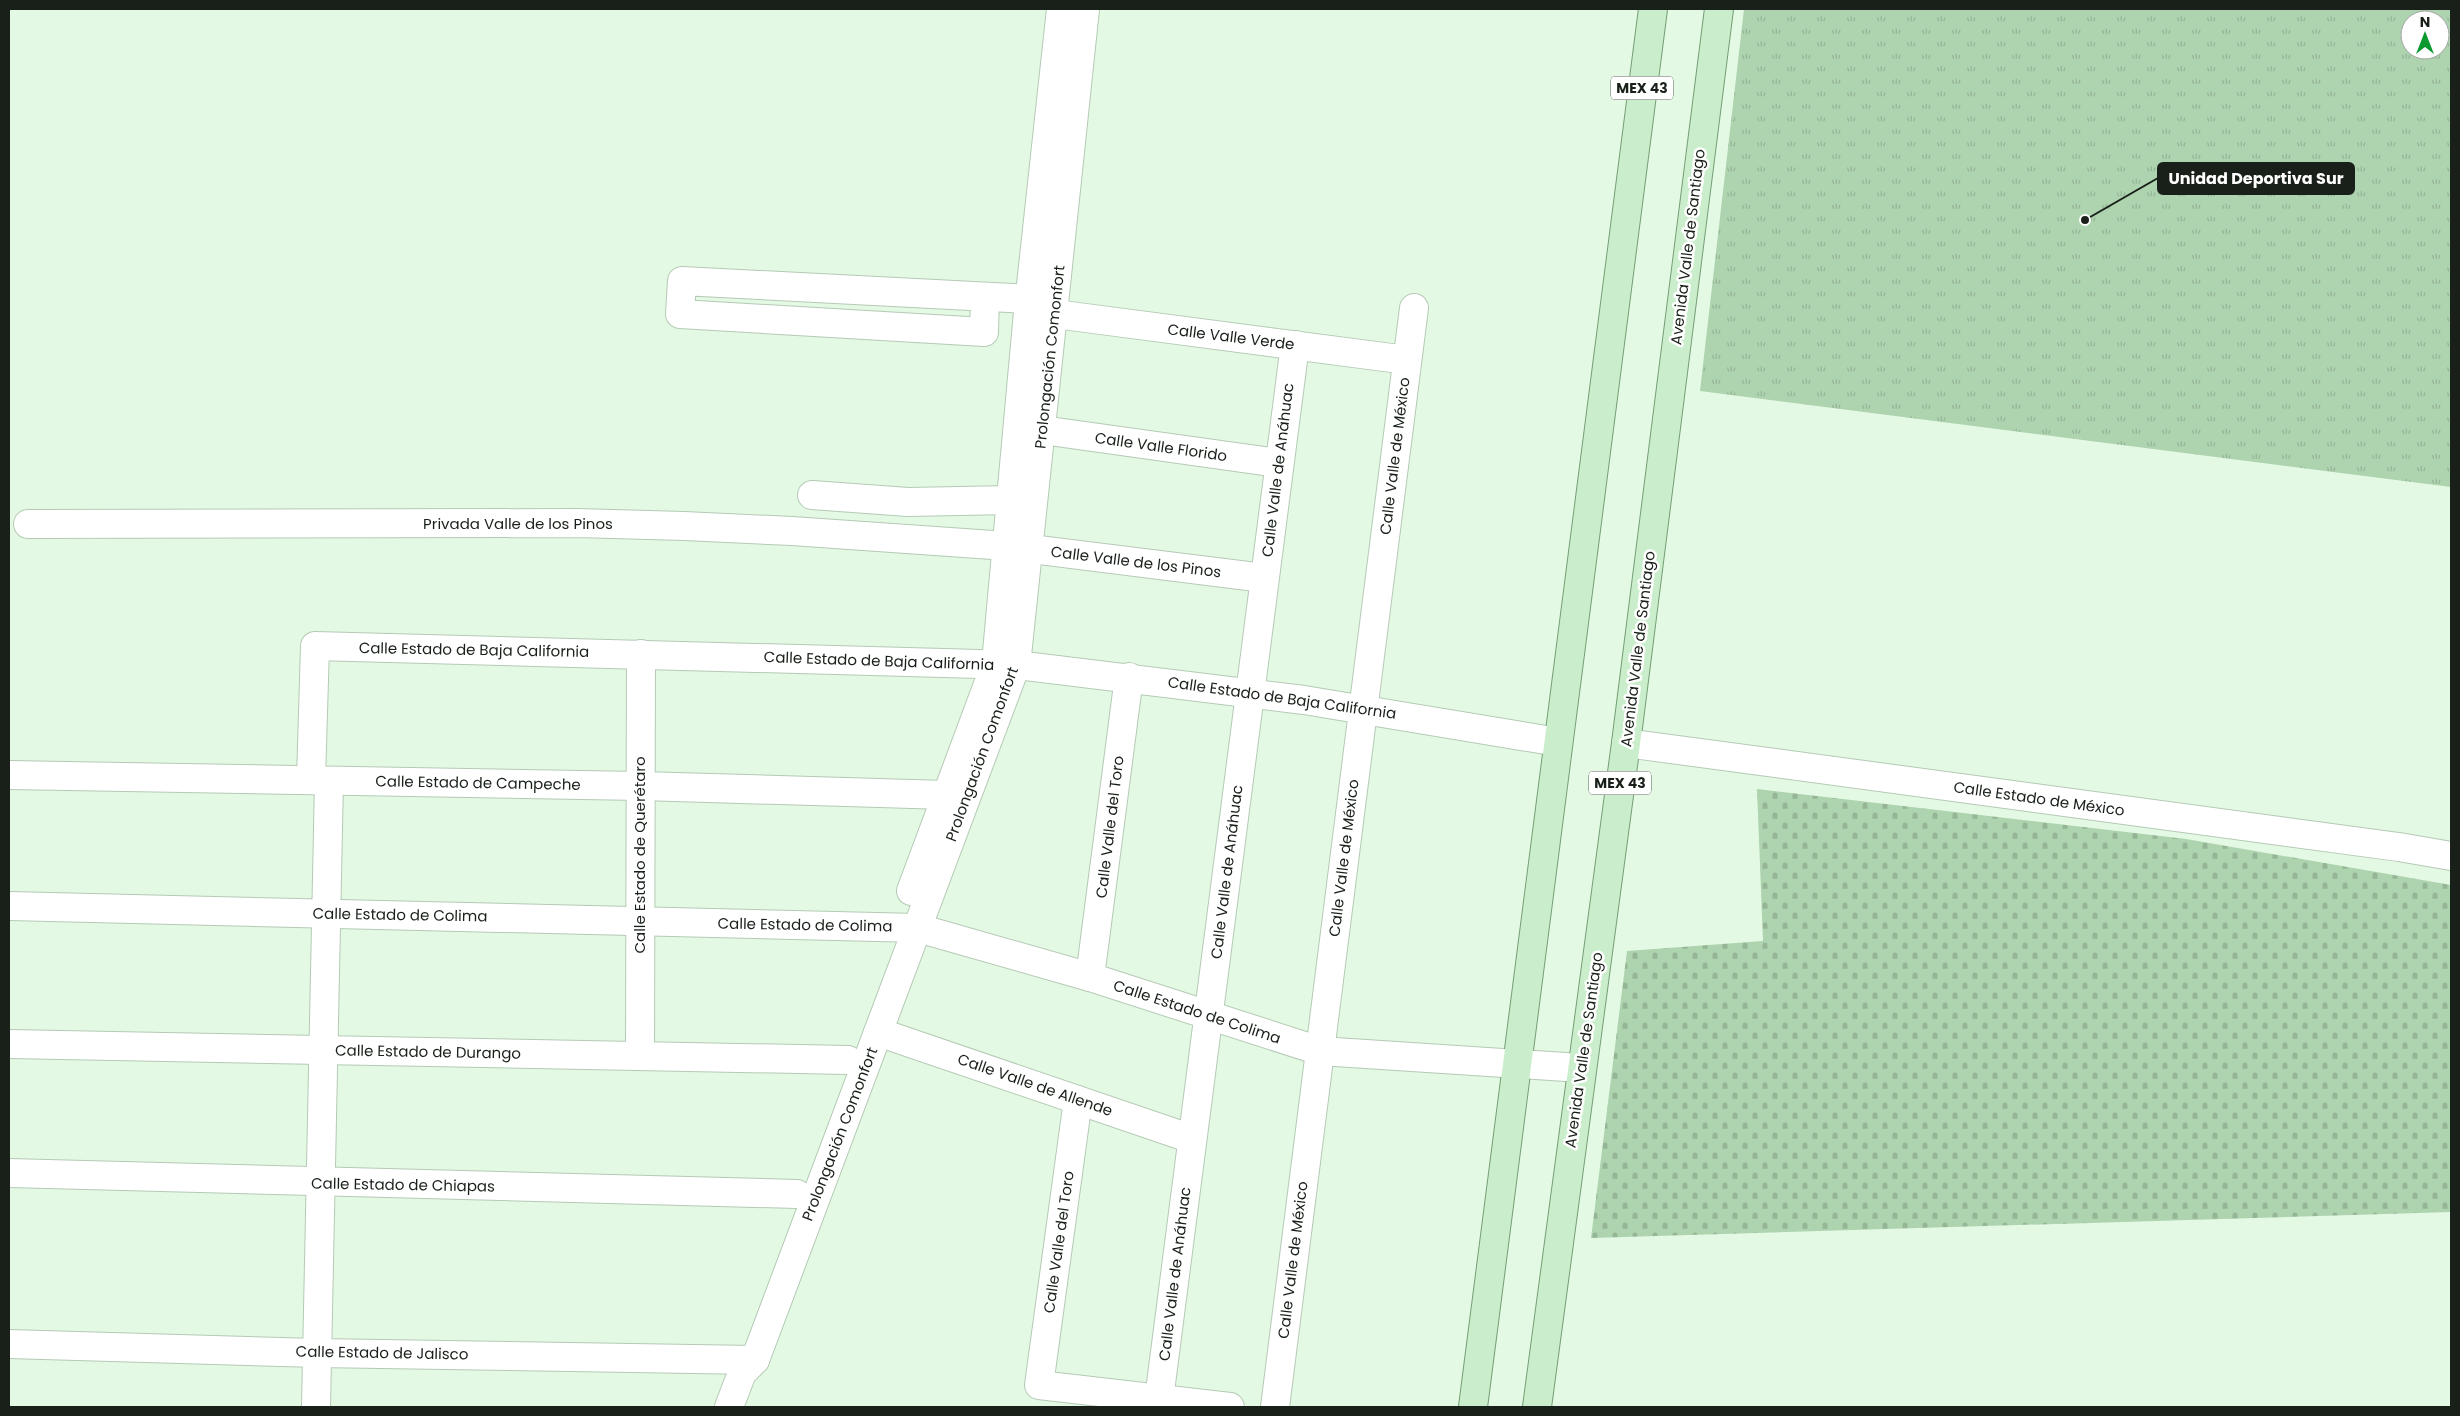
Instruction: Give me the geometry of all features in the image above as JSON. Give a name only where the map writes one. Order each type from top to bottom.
[{"type":"main road","name":"MEX 43","points":[[1473,1407],[1653,9]]},
{"type":"main road","name":"Avenida Valle de Santiago","points":[[1536,1407],[1626,743],[1719,9]]},
{"type":"street","name":"Prolongación Comonfort","points":[[1018,547],[1011,500],[1030,298],[1061,9]]},
{"type":"street","name":"Prolongación Comonfort","points":[[745,1364],[797,1194],[848,1060],[908,928],[1006,664],[1018,547],[1042,430],[1085,9]]},
{"type":"street","points":[[985,297],[984,332],[680,314],[682,281],[1030,298]]},
{"type":"street","points":[[807,322],[809,288]]},
{"type":"street","name":"Calle Valle de México","points":[[1275,1407],[1414,308]]},
{"type":"street","name":"Calle Valle Verde","points":[[1055,314],[1407,360]]},
{"type":"street","name":"Calle Valle de Anáhuac","points":[[1159,1399],[1294,345]]},
{"type":"street","name":"Calle Valle Florido","points":[[1042,430],[1279,463]]},
{"type":"street","points":[[812,495],[908,502],[1011,500]]},
{"type":"street","name":"Privada Valle de los Pinos","points":[[28,524],[577,523],[792,531],[1018,547]]},
{"type":"street","name":"Calle Valle de los Pinos","points":[[1018,547],[1264,578]]},
{"type":"street","name":"Calle Estado de Baja California","points":[[320,780],[315,646],[1006,664],[1250,692],[1558,742]]},
{"type":"street","name":"Calle Estado de Querétaro","points":[[640,1056],[641,654]]},
{"type":"street","name":"Prolongación Comonfort","points":[[729,1407],[878,1032],[946,795],[1006,664]]},
{"type":"street","name":"Calle Valle del Toro","points":[[1090,977],[1129,677]]},
{"type":"street","name":"Calle Estado de México","points":[[1626,743],[2390,846],[2451,856]]},
{"type":"street","name":"Calle Estado de Campeche","points":[[9,775],[641,786],[946,795]]},
{"type":"street","points":[[316,1407],[326,914],[320,780]]},
{"type":"street","name":"Calle Estado de Colima","points":[[9,906],[908,928],[1090,977],[1320,1051],[1582,1068]]},
{"type":"street","name":"Calle Valle de Allende","points":[[878,1032],[1192,1139]]},
{"type":"street","name":"Calle Estado de Durango","points":[[9,1044],[848,1060]]},
{"type":"street","name":"Calle Valle del Toro","points":[[1078,1100],[1039,1385],[1159,1399]]},
{"type":"street","name":"Calle Estado de Chiapas","points":[[9,1174],[797,1194]]},
{"type":"street","name":"Calle Estado de Jalisco","points":[[9,1344],[745,1364]]},
{"type":"street","points":[[1159,1399],[1230,1407]]},
{"type":"green space","points":[[1744,9],[2451,9],[2451,487],[1700,391]]},
{"type":"green space","points":[[1757,789],[2186,839],[2451,885],[2451,1212],[1591,1238],[1627,951],[1763,941]]},
{"type":"place","name":"Unidad Deportiva Sur","points":[[2085,220]]}]
